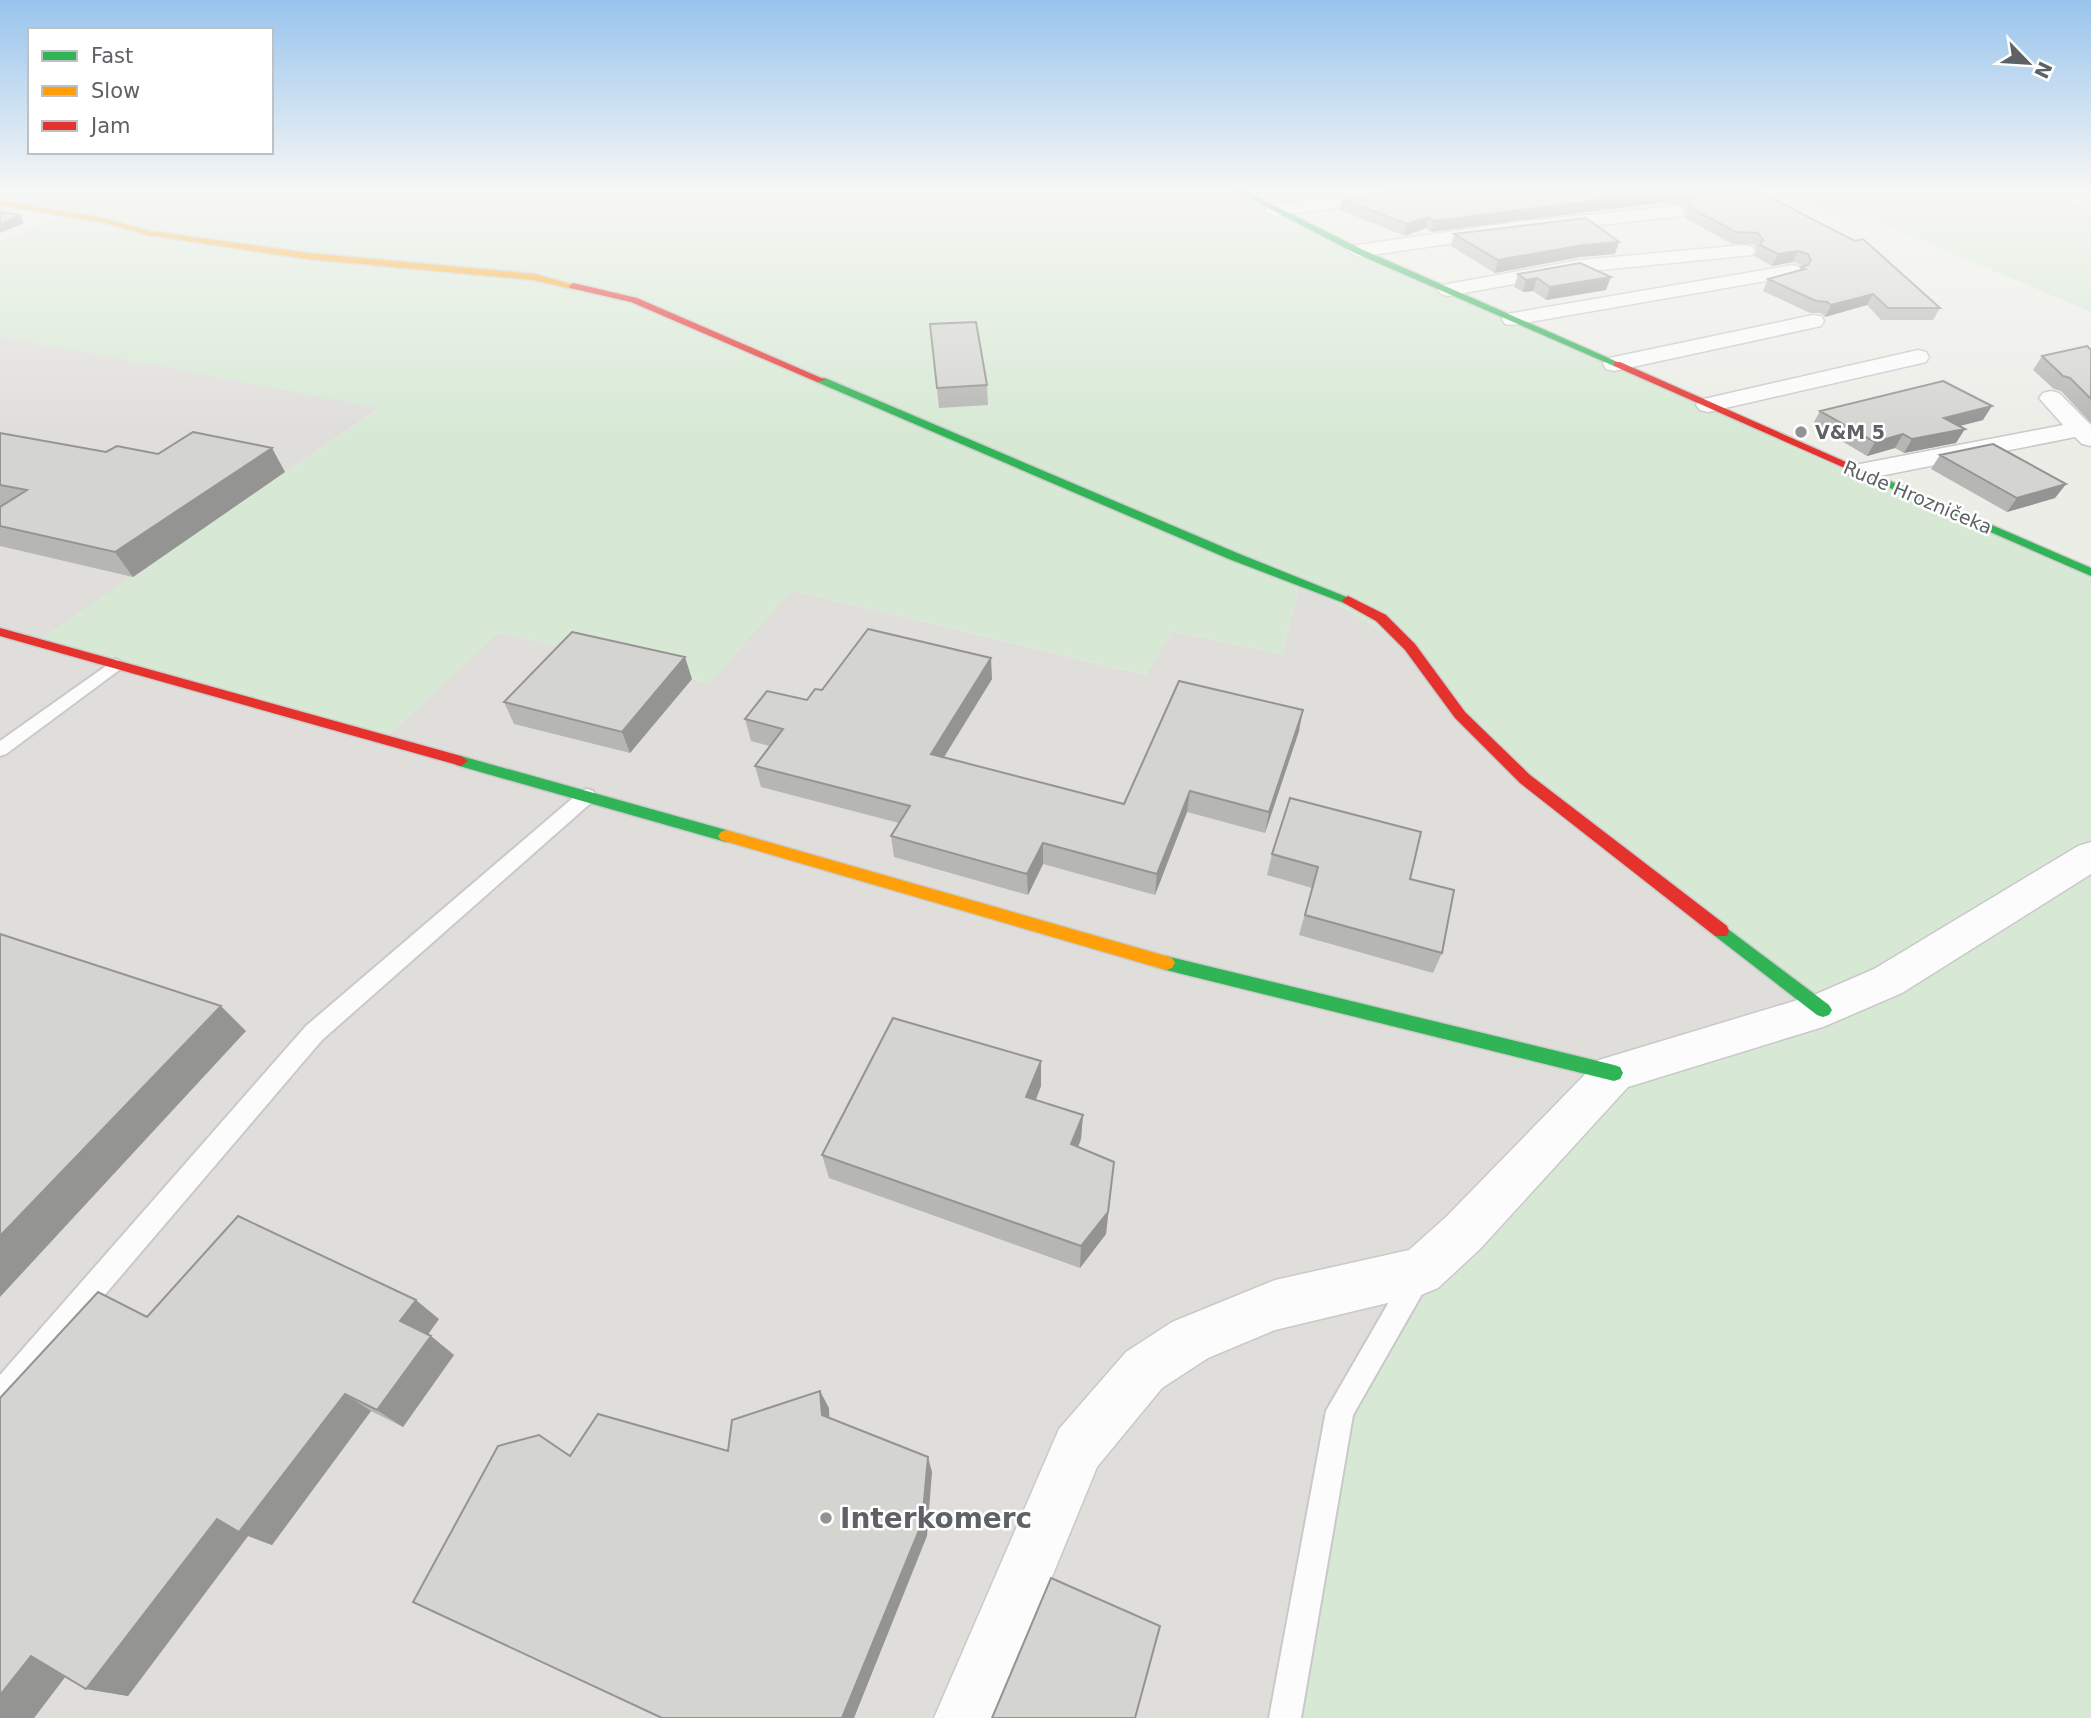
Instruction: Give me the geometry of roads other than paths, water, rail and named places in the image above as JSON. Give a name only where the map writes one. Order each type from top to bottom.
[{"type":"street","points":[[471,271],[534,277],[634,300],[1233,556],[1354,602],[1381,618],[1410,648],[1460,715],[1525,779],[1823,1010]]},
{"type":"street","name":"Rude Hrozničeka","points":[[1405,271],[2091,572]]},
{"type":"street","points":[[1448,290],[1552,271]]},
{"type":"street","points":[[1513,319],[1792,271]]},
{"type":"street","points":[[1614,364],[1813,321]]},
{"type":"street","points":[[1708,405],[1917,357]]},
{"type":"street","points":[[2051,398],[2085,434]]},
{"type":"street","points":[[1860,472],[2085,434]]},
{"type":"street","points":[[0,632],[587,796],[1183,968],[1614,1073]]},
{"type":"street","points":[[964,1718],[1078,1448],[1144,1370],[1191,1340],[1275,1305],[1421,1271],[1463,1233],[1614,1073],[1823,1010],[1888,981],[2091,856]]},
{"type":"lane","points":[[0,750],[116,664]]},
{"type":"lane","points":[[0,1396],[314,1033],[587,796]]},
{"type":"lane","points":[[1285,1718],[1340,1411],[1421,1271]]},
{"type":"place","name":"V&M 5","points":[[1801,432]]},
{"type":"place","name":"Interkomerc","points":[[826,1518]]}]
